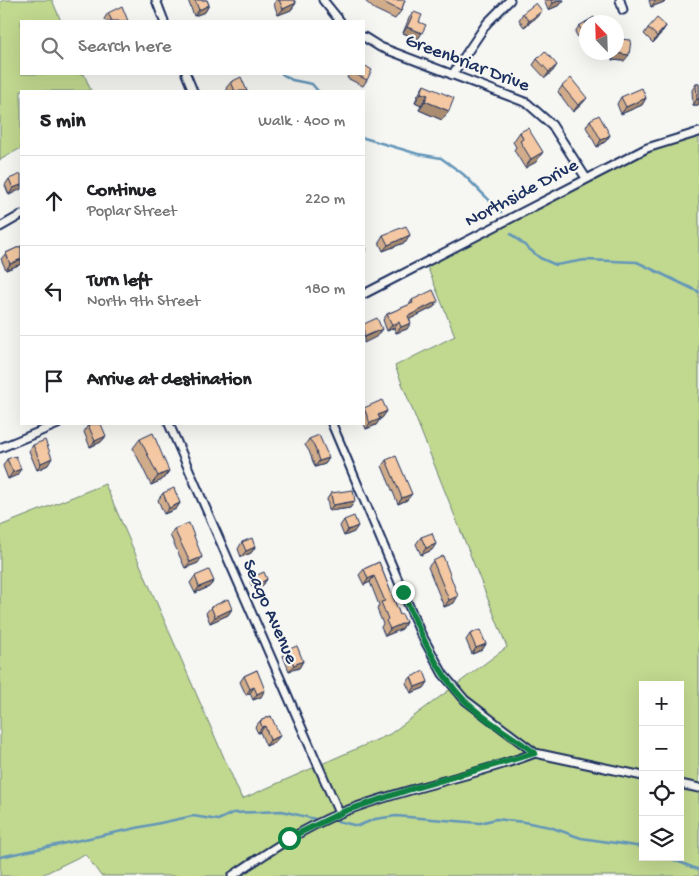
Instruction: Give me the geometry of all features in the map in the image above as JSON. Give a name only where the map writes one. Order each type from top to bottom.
[{"type":"street","points":[[156,0],[164,20]]},
{"type":"street","points":[[323,0],[339,20]]},
{"type":"street","points":[[452,75],[487,23],[510,0]]},
{"type":"street","points":[[620,0],[623,10]]},
{"type":"street","name":"Greenbriar Drive","points":[[365,38],[380,47],[527,103],[552,125],[586,178]]},
{"type":"street","points":[[186,75],[193,90]]},
{"type":"street","name":"Northside Drive","points":[[365,293],[647,148],[699,132]]},
{"type":"street","points":[[0,227],[20,217]]},
{"type":"street","points":[[0,448],[56,425]]},
{"type":"street","name":"Seago Avenue","points":[[169,425],[339,813]]},
{"type":"street","points":[[332,425],[420,632],[443,674],[465,700],[535,753],[639,775]]},
{"type":"street","points":[[232,876],[289,838],[339,813],[411,789],[535,753]]},
{"type":"street","points":[[684,785],[699,788]]},
{"type":"green space","points":[[4,0],[52,0],[61,20],[20,20],[20,75],[84,75],[91,90],[20,90],[20,149],[0,160],[0,2]]},
{"type":"green space","points":[[699,133],[699,876],[101,876],[85,854],[40,876],[0,876],[0,526],[105,484],[242,799],[390,734],[507,647],[395,366],[455,336],[427,266],[685,134]]},
{"type":"building","points":[[195,0],[207,0],[209,5],[199,10]]},
{"type":"building","points":[[279,0],[294,0],[296,3],[283,9]]},
{"type":"building","points":[[379,0],[405,0],[401,11]]},
{"type":"building","points":[[536,3],[542,11],[529,21],[523,13]]},
{"type":"building","points":[[122,6],[128,20],[112,20],[108,13]]},
{"type":"building","points":[[414,12],[422,15],[419,22],[426,25],[422,33],[407,27]]},
{"type":"building","points":[[657,18],[666,26],[657,36],[648,28]]},
{"type":"building","points":[[624,39],[631,40],[629,55],[624,54]]},
{"type":"building","points":[[545,51],[557,65],[549,72],[537,59]]},
{"type":"building","points":[[365,66],[372,70],[367,80],[357,75],[365,75]]},
{"type":"building","points":[[241,77],[247,90],[235,90],[231,82]]},
{"type":"building","points":[[571,78],[587,98],[578,105],[562,86]]},
{"type":"building","points":[[696,84],[699,84],[699,99],[697,99]]},
{"type":"building","points":[[424,85],[454,98],[449,111],[425,101],[428,95],[421,93]]},
{"type":"building","points":[[642,88],[646,98],[626,107],[621,97]]},
{"type":"building","points":[[599,115],[610,135],[601,140],[590,120]]},
{"type":"building","points":[[528,128],[543,152],[531,159],[520,141],[523,139],[520,132]]},
{"type":"building","points":[[20,174],[20,185],[13,188],[9,179]]},
{"type":"building","points":[[406,226],[410,235],[388,245],[383,235]]},
{"type":"building","points":[[20,246],[20,259],[10,264],[6,253]]},
{"type":"building","points":[[433,290],[438,301],[408,316],[411,323],[401,327],[399,322],[392,325],[387,314],[413,303],[412,300]]},
{"type":"building","points":[[377,318],[382,329],[365,337],[365,324]]},
{"type":"building","points":[[382,400],[387,411],[378,415],[380,419],[370,423],[365,408]]},
{"type":"building","points":[[88,425],[101,425],[106,436],[95,441]]},
{"type":"building","points":[[153,433],[169,471],[158,476],[140,439]]},
{"type":"building","points":[[319,435],[329,458],[319,461],[314,445],[309,439]]},
{"type":"building","points":[[45,440],[52,458],[41,463],[33,445]]},
{"type":"building","points":[[16,456],[21,469],[13,472],[7,459]]},
{"type":"building","points":[[396,456],[412,494],[402,498],[386,460]]},
{"type":"building","points":[[174,488],[180,503],[169,508],[163,493]]},
{"type":"building","points":[[353,490],[355,501],[333,505],[331,493]]},
{"type":"building","points":[[354,516],[358,526],[348,530],[344,520]]},
{"type":"building","points":[[189,523],[202,557],[190,562],[174,529]]},
{"type":"building","points":[[432,533],[436,544],[426,548],[421,537]]},
{"type":"building","points":[[252,538],[255,547],[246,551],[242,542]]},
{"type":"building","points":[[443,556],[458,596],[449,600],[433,561]]},
{"type":"building","points":[[379,562],[400,615],[402,614],[406,622],[390,629],[381,602],[385,601],[374,576],[368,579],[364,569]]},
{"type":"building","points":[[209,570],[214,581],[199,587],[195,576]]},
{"type":"building","points":[[264,572],[267,579],[259,584],[255,576]]},
{"type":"building","points":[[228,599],[232,609],[215,617],[211,607]]},
{"type":"building","points":[[480,630],[486,644],[476,648],[470,634]]},
{"type":"building","points":[[297,646],[303,661],[294,665],[287,650]]},
{"type":"building","points":[[257,670],[265,690],[257,694],[254,687],[250,689],[244,676]]},
{"type":"building","points":[[424,671],[428,682],[415,687],[411,677]]},
{"type":"building","points":[[271,716],[280,736],[270,740],[265,726],[262,727],[260,721]]},
{"type":"waterway","points":[[284,75],[292,80],[312,84],[317,90]]},
{"type":"waterway","points":[[365,138],[418,154],[441,158],[463,174],[501,212]]},
{"type":"waterway","points":[[511,234],[540,258],[556,265],[585,260],[637,262],[699,292]]},
{"type":"waterway","points":[[0,857],[193,816],[218,820],[233,813],[282,811],[315,819]]},
{"type":"waterway","points":[[333,820],[358,826],[375,819],[396,816],[480,823],[496,819],[550,827],[581,838],[639,846]]},
{"type":"waterway","points":[[677,861],[699,870]]},
{"type":"route","points":[[289,838],[345,811],[411,789],[518,760],[535,753],[486,718],[465,700],[443,674],[420,632],[403,592]]}]
